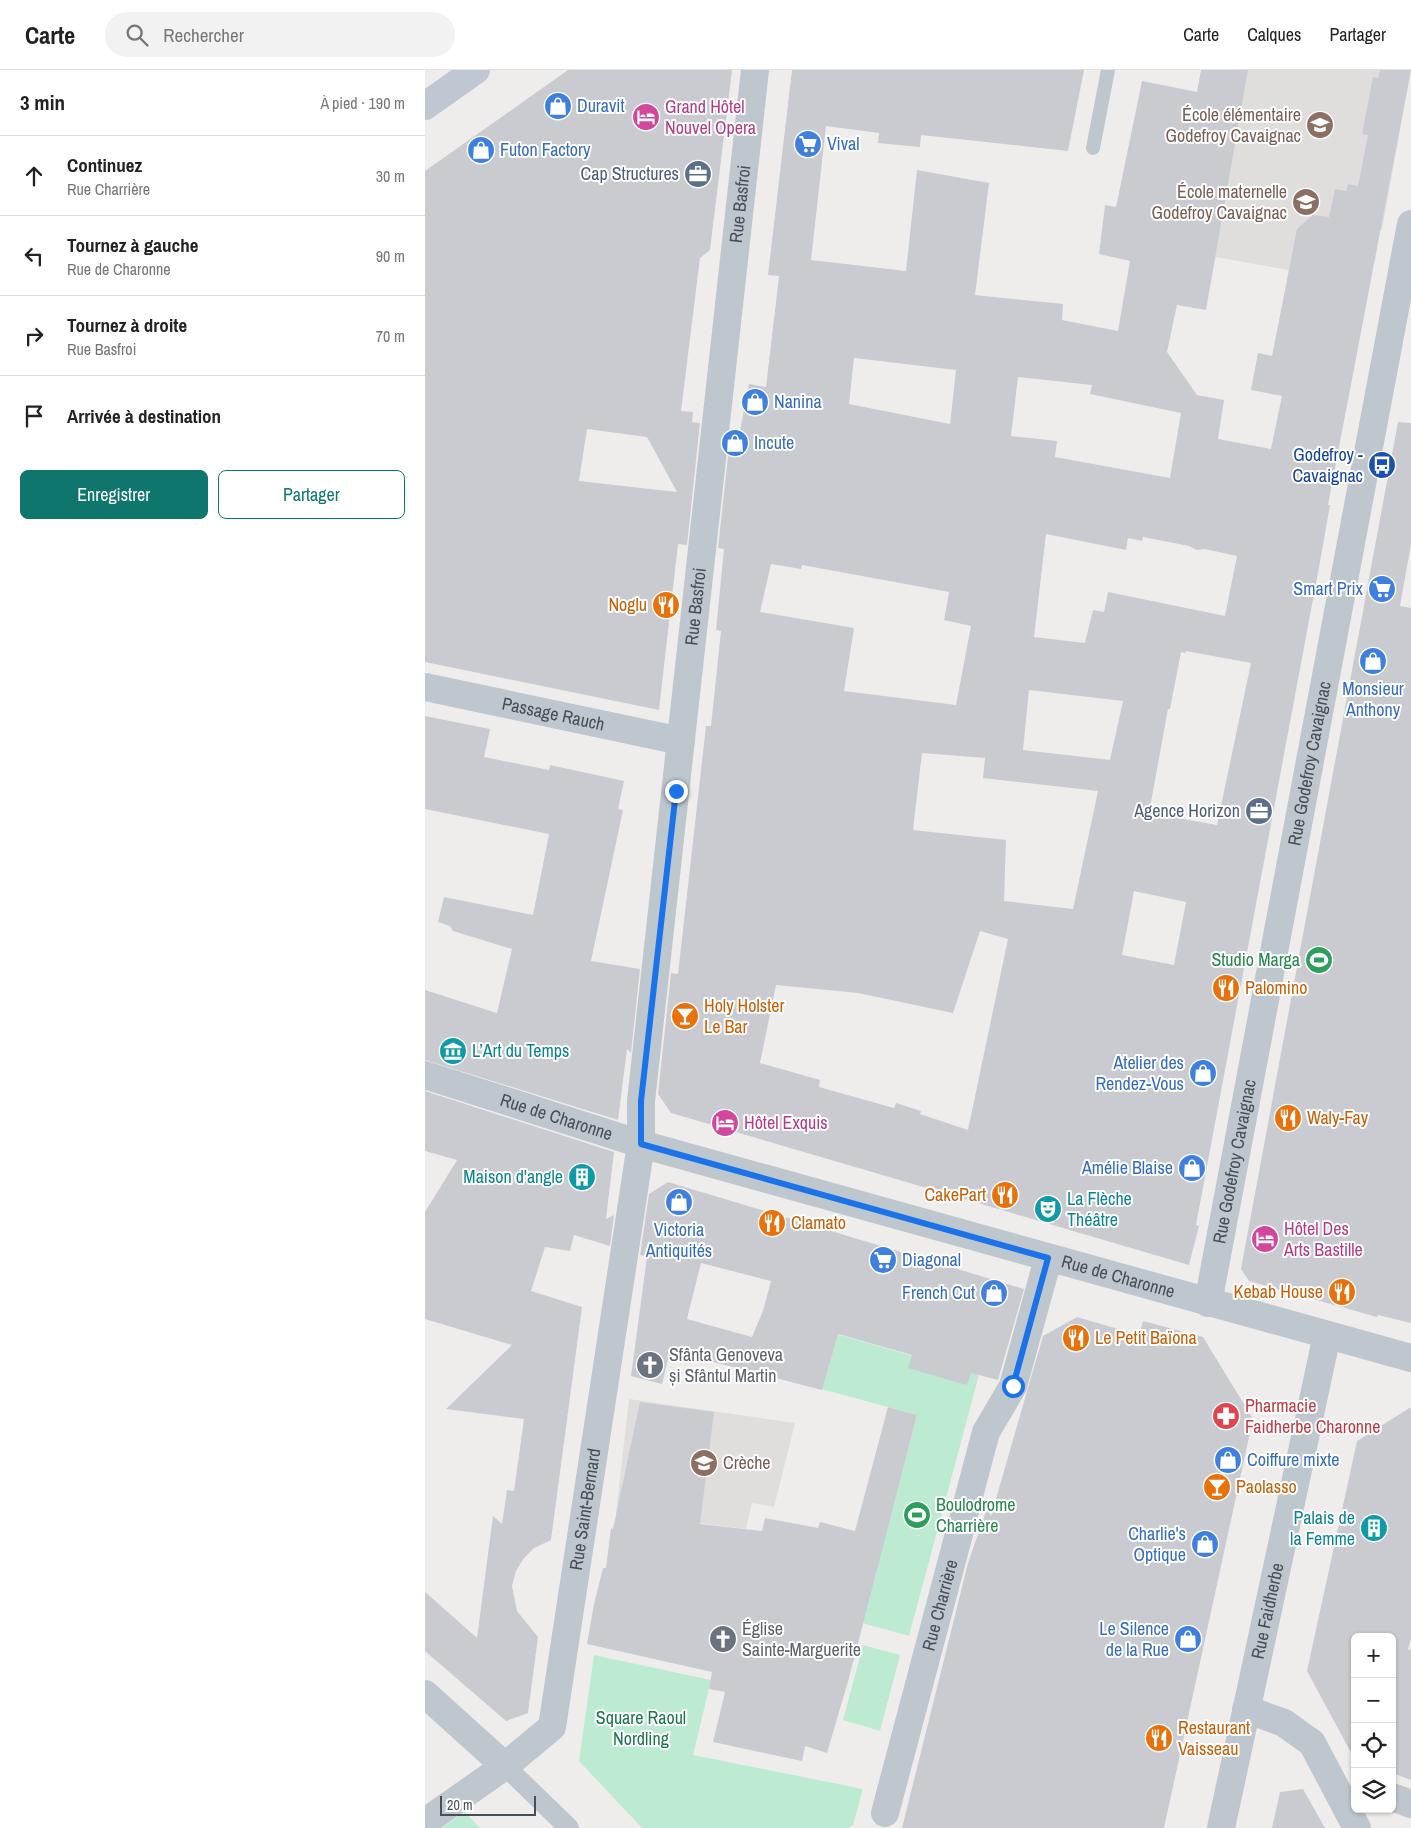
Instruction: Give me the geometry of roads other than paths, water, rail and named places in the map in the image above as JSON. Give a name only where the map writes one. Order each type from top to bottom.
[{"type":"main road","points":[[425,106],[476,70]]},
{"type":"street","name":"Rue Basfroi","points":[[641,1144],[641,1101],[755,70]]},
{"type":"street","name":"Rue Godefroy Cavaignac","points":[[1208,1303],[1411,224]]},
{"type":"street","name":"Passage Rauch","points":[[425,686],[681,741]]},
{"type":"street","name":"Rue de Charonne","points":[[425,1075],[641,1144],[1411,1358]]},
{"type":"street","name":"Rue Saint-Bernard","points":[[425,1822],[505,1766],[552,1728],[641,1144]]},
{"type":"street","name":"Rue Charrière","points":[[885,1813],[986,1432],[1013,1386],[1048,1258]]},
{"type":"street","name":"Rue Faidherbe","points":[[1221,1828],[1327,1335]]},
{"type":"street","points":[[425,1694],[505,1766],[569,1828]]},
{"type":"street","points":[[1246,1709],[1284,1723],[1312,1743],[1357,1828]]},
{"type":"street","points":[[1329,1776],[1351,1783]]},
{"type":"street","points":[[1396,1798],[1411,1804]]},
{"type":"lane","points":[[1093,148],[1108,70]]},
{"type":"place","name":"Duravit","points":[[558,106]]},
{"type":"place","name":"Grand Hôtel Nouvel Opera","points":[[646,117]]},
{"type":"place","name":"École élémentaire Godefroy Cavaignac","points":[[1320,125]]},
{"type":"place","name":"Vival","points":[[808,144]]},
{"type":"place","name":"Futon Factory","points":[[481,150]]},
{"type":"place","name":"Cap Structures","points":[[698,174]]},
{"type":"place","name":"École maternelle Godefroy Cavaignac","points":[[1306,202]]},
{"type":"place","name":"Nanina","points":[[755,402]]},
{"type":"place","name":"Incute","points":[[735,443]]},
{"type":"place","name":"Godefroy - Cavaignac","points":[[1382,465]]},
{"type":"place","name":"Smart Prix","points":[[1382,589]]},
{"type":"place","name":"Noglu","points":[[666,605]]},
{"type":"place","name":"Monsieur Anthony","points":[[1373,661]]},
{"type":"place","name":"Agence Horizon","points":[[1259,811]]},
{"type":"place","name":"Studio Marga","points":[[1319,960]]},
{"type":"place","name":"Palomino","points":[[1226,988]]},
{"type":"place","name":"Holy Holster Le Bar","points":[[685,1016]]},
{"type":"place","name":"L’Art du Temps","points":[[453,1051]]},
{"type":"place","name":"Atelier des Rendez-Vous","points":[[1203,1073]]},
{"type":"place","name":"Waly-Fay","points":[[1288,1118]]},
{"type":"place","name":"Hôtel Exquis","points":[[725,1123]]},
{"type":"place","name":"Amélie Blaise","points":[[1192,1168]]},
{"type":"place","name":"Maison d'angle","points":[[582,1177]]},
{"type":"place","name":"CakePart","points":[[1005,1195]]},
{"type":"place","name":"Victoria Antiquités","points":[[679,1202]]},
{"type":"place","name":"La Flèche Théâtre","points":[[1048,1209]]},
{"type":"place","name":"Clamato","points":[[772,1223]]},
{"type":"place","name":"Hôtel Des Arts Bastille","points":[[1265,1239]]},
{"type":"place","name":"Diagonal","points":[[883,1260]]},
{"type":"place","name":"Kebab House","points":[[1342,1292]]},
{"type":"place","name":"French Cut","points":[[994,1293]]},
{"type":"place","name":"Le Petit Baïona","points":[[1076,1338]]},
{"type":"place","name":"Sfânta Genoveva și Sfântul Martin","points":[[650,1365]]},
{"type":"place","name":"Pharmacie Faidherbe Charonne","points":[[1226,1416]]},
{"type":"place","name":"Coiffure mixte","points":[[1228,1460]]},
{"type":"place","name":"Crèche","points":[[704,1463]]},
{"type":"place","name":"Paolasso","points":[[1217,1487]]},
{"type":"place","name":"Boulodrome Charrière","points":[[917,1515]]},
{"type":"place","name":"Palais de la Femme","points":[[1374,1528]]},
{"type":"place","name":"Charlie's Optique","points":[[1205,1544]]},
{"type":"place","name":"Église Sainte-Marguerite","points":[[723,1639]]},
{"type":"place","name":"Le Silence de la Rue","points":[[1188,1639]]},
{"type":"place","name":"Restaurant Vaisseau","points":[[1159,1738]]},
{"type":"park label","name":"Square Raoul Nordling","points":[[641,1728]]}]
